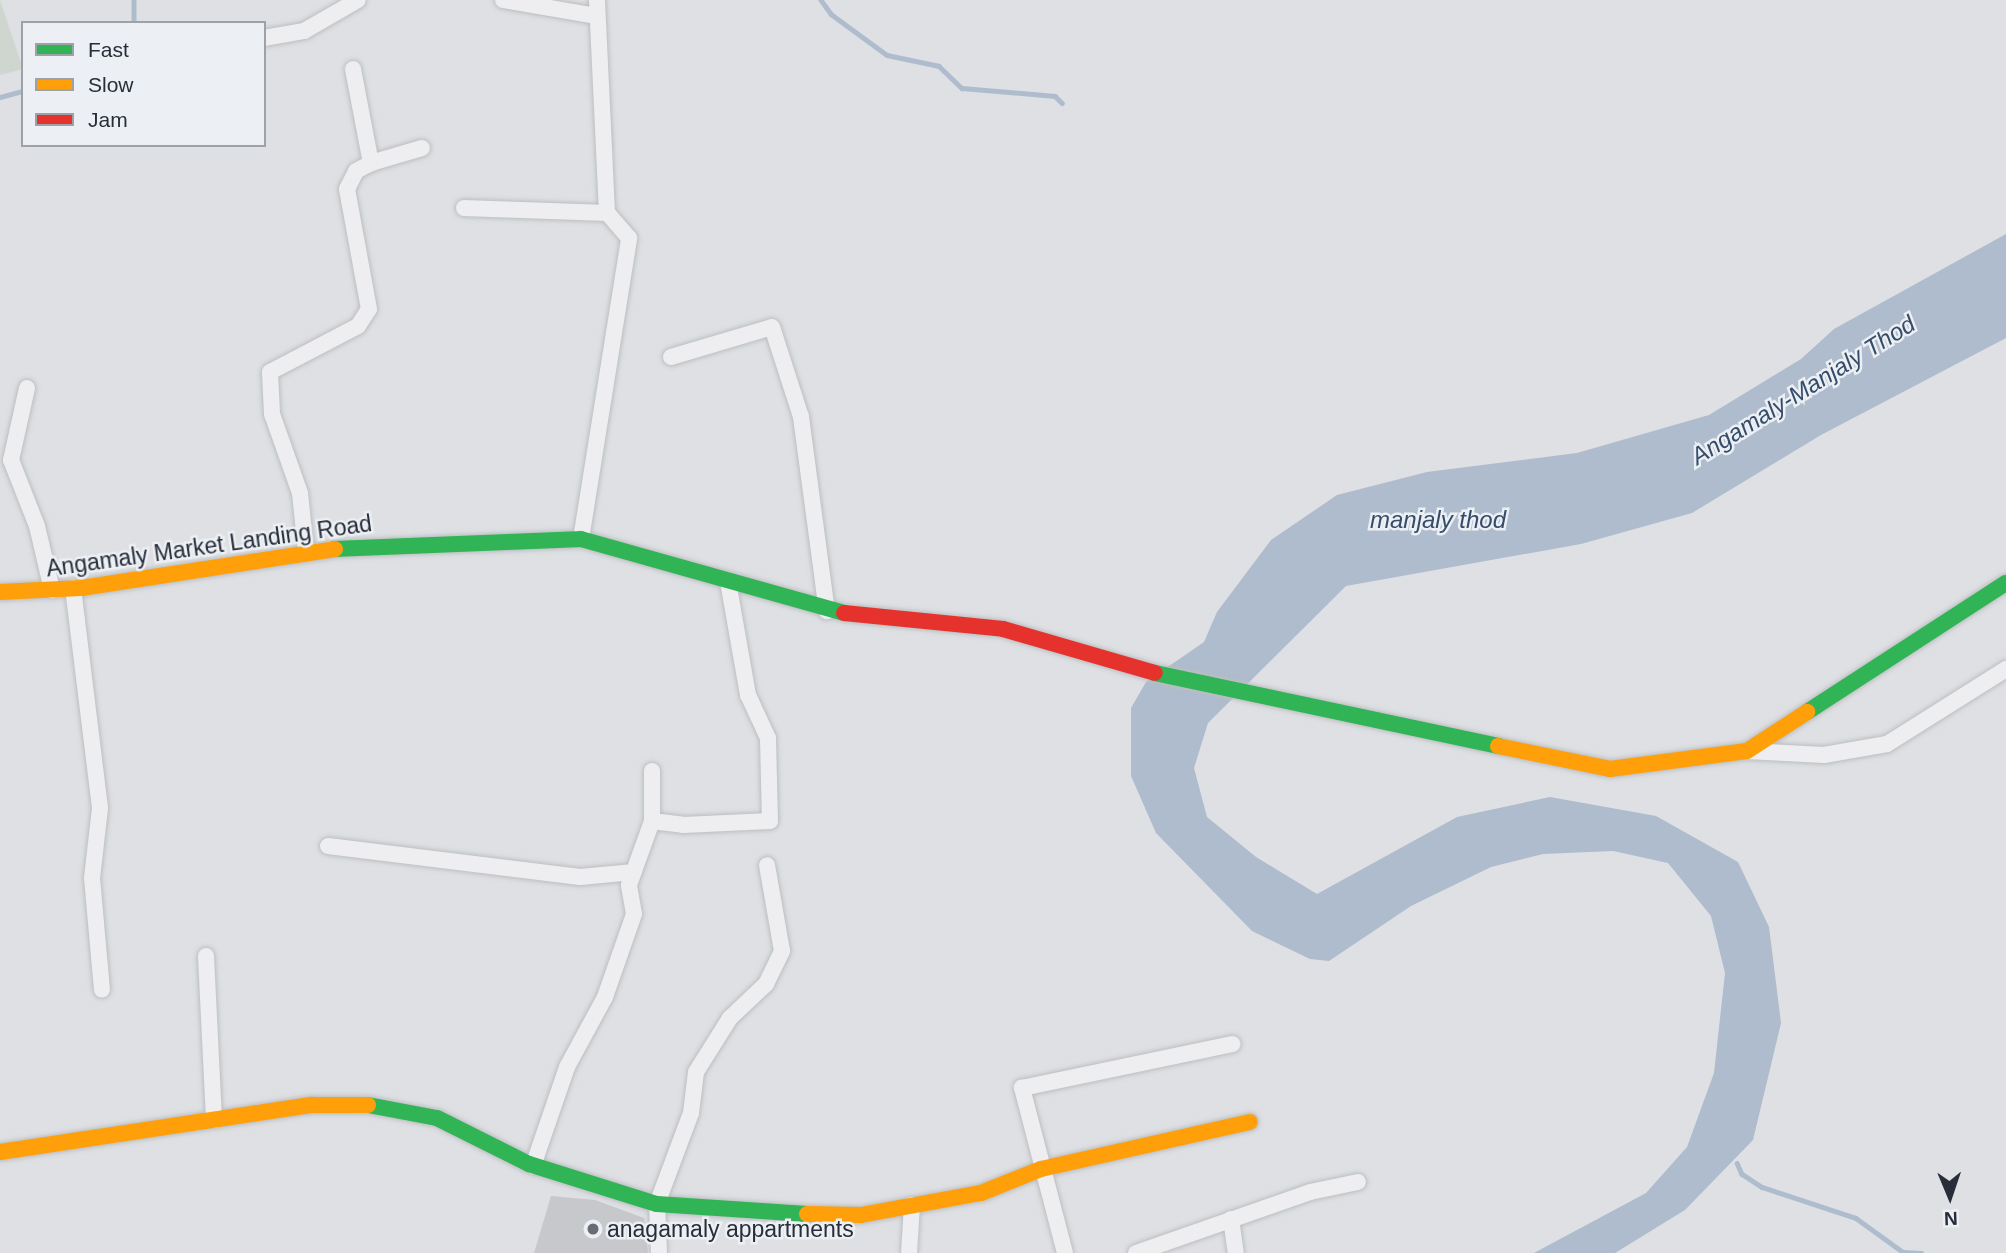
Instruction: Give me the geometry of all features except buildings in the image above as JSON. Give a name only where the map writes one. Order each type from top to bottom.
[{"type":"main road","name":"Angamaly Market Landing Road","points":[[0,592],[73,589],[306,552],[581,539],[827,611],[961,621],[1256,696],[1575,766],[1610,769],[1747,751]]},
{"type":"main road","points":[[1747,751],[2006,583]]},
{"type":"main road","points":[[0,1152],[312,1105],[382,1105],[437,1118],[533,1166],[657,1204],[765,1214],[861,1215],[981,1193],[1041,1169],[1250,1122]]},
{"type":"street","points":[[266,38],[304,31],[358,0]]},
{"type":"street","points":[[503,0],[597,8],[607,213],[629,238],[581,539]]},
{"type":"street","points":[[353,69],[371,163]]},
{"type":"street","points":[[306,552],[300,493],[272,414],[270,372],[358,326],[369,309],[346,189],[356,171],[371,163],[422,148]]},
{"type":"street","points":[[464,208],[607,213]]},
{"type":"street","points":[[671,357],[772,327],[801,417],[827,611]]},
{"type":"street","points":[[27,388],[11,460],[37,526],[52,590]]},
{"type":"street","points":[[652,821],[770,821],[768,738],[748,695],[728,581]]},
{"type":"street","points":[[73,589],[100,808],[92,878],[103,990]]},
{"type":"street","points":[[1747,751],[1824,755],[1887,744],[2006,669]]},
{"type":"street","points":[[533,1166],[567,1067],[605,996],[634,914],[629,885],[652,821],[652,771]]},
{"type":"street","points":[[328,846],[580,877],[634,872]]},
{"type":"street","points":[[659,1253],[657,1204],[691,1113],[696,1072],[730,1018],[766,984],[782,951],[766,865]]},
{"type":"street","points":[[206,956],[214,1120]]},
{"type":"street","points":[[1065,1253],[1041,1169],[1025,1085],[1232,1044]]},
{"type":"street","points":[[1136,1253],[1231,1219],[1358,1182]]},
{"type":"street","points":[[909,1253],[912,1205]]},
{"type":"street","points":[[1231,1219],[1236,1253]]},
{"type":"shaded area","points":[[0,0],[21,70],[0,75]]},
{"type":"water","name":"manjaly thod","points":[[2006,234],[2006,338],[1821,435],[1692,513],[1581,544],[1346,586],[1208,723],[1194,768],[1207,817],[1256,857],[1317,894],[1457,817],[1550,797],[1656,816],[1738,862],[1769,927],[1781,1023],[1753,1140],[1685,1210],[1615,1253],[1534,1253],[1646,1193],[1687,1147],[1714,1073],[1725,973],[1711,916],[1668,863],[1613,851],[1543,854],[1491,867],[1411,906],[1329,961],[1310,959],[1252,931],[1156,833],[1131,776],[1131,708],[1146,682],[1204,642],[1217,612],[1271,540],[1337,495],[1427,472],[1577,453],[1709,415],[1801,359],[1834,329]]},
{"type":"waterway","points":[[134,0],[134,21]]},
{"type":"waterway","points":[[821,0],[831,14],[887,55],[939,66],[962,88],[1055,96],[1062,103]]},
{"type":"waterway","points":[[0,97],[21,92]]},
{"type":"waterway","points":[[1737,1163],[1742,1174],[1762,1187],[1856,1218],[1903,1252],[1921,1253]]},
{"type":"traffic: fast","points":[[335,549],[581,539],[844,613]]},
{"type":"traffic: fast","points":[[1807,712],[2006,583]]},
{"type":"traffic: fast","points":[[1155,673],[1498,746]]},
{"type":"traffic: fast","points":[[368,1105],[437,1118],[529,1164],[657,1204],[807,1214]]},
{"type":"traffic: slow","points":[[0,592],[81,588],[335,549]]},
{"type":"traffic: slow","points":[[1498,746],[1610,769],[1747,751],[1807,712]]},
{"type":"traffic: slow","points":[[0,1152],[312,1105],[368,1105]]},
{"type":"traffic: slow","points":[[807,1214],[861,1215],[981,1193],[1041,1169],[1250,1122]]},
{"type":"traffic: jam","points":[[844,613],[1003,629],[1155,673]]},
{"type":"place","name":"anagamaly appartments","points":[[593,1229]]},
{"type":"water label","name":"Angamaly-Manjaly Thod","points":[[1803,390]]}]
